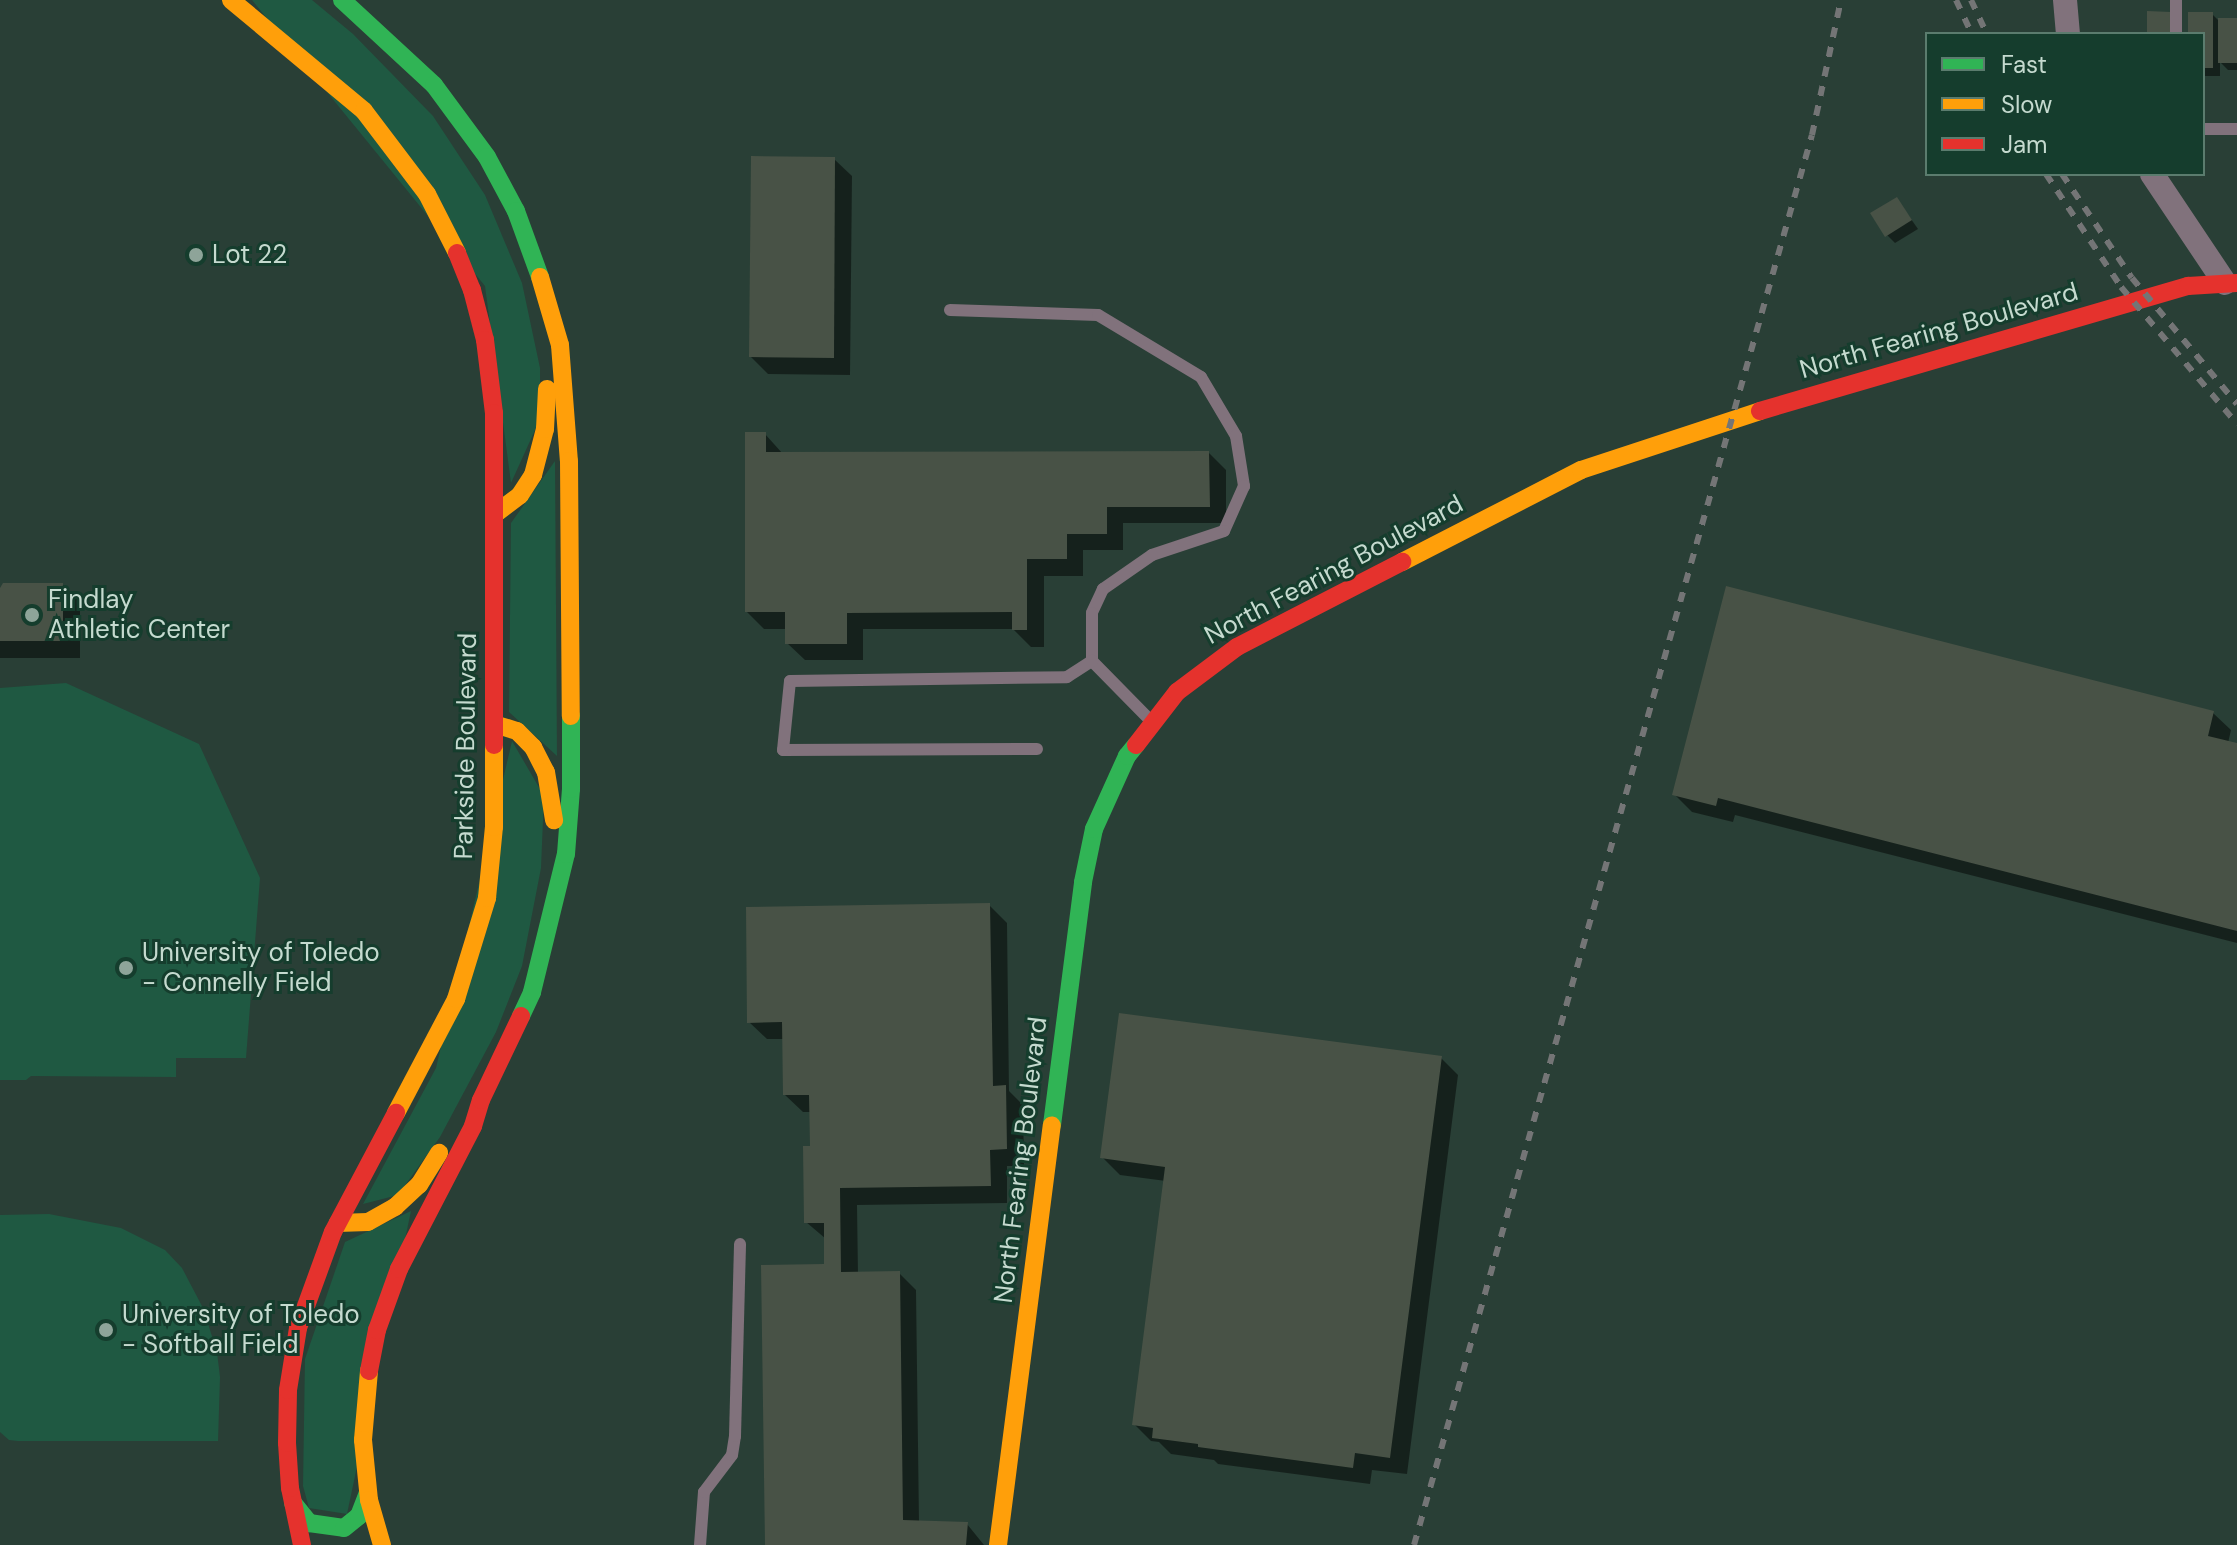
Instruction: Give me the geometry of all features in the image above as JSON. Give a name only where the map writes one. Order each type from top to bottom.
[{"type":"street","name":"Parkside Boulevard","points":[[231,0],[364,111],[398,151],[439,214],[463,266],[485,340],[494,413],[492,858],[472,953],[440,1031],[338,1223],[307,1299],[292,1357],[287,1431],[293,1503],[302,1545]]},
{"type":"street","points":[[342,0],[414,63],[470,131],[516,211],[560,345],[568,431],[569,834],[532,992],[481,1100],[473,1126],[399,1269],[377,1330],[363,1417],[368,1493],[382,1545]]},
{"type":"street","points":[[2065,0],[2068,32]]},
{"type":"street","points":[[2153,176],[2231,283]]},
{"type":"street","name":"North Fearing Boulevard","points":[[998,1545],[1083,882],[1094,829],[1107,794],[1152,721],[1177,692],[1237,647],[1581,470],[1746,415],[2145,298],[2188,286],[2231,283]]},
{"type":"street","points":[[495,514],[527,485],[542,447],[547,404],[543,286]]},
{"type":"street","points":[[494,724],[517,731],[533,747],[546,772],[559,880]]},
{"type":"street","points":[[338,1223],[368,1222],[395,1207],[429,1170],[457,1119],[481,1100]]},
{"type":"street","points":[[293,1503],[309,1523],[344,1528],[359,1516],[368,1493]]},
{"type":"lane","points":[[2176,0],[2176,32]]},
{"type":"lane","points":[[2205,129],[2237,129]]},
{"type":"lane","points":[[950,310],[1098,315],[1201,377],[1236,436],[1244,486],[1224,531],[1152,555],[1103,589],[1092,613],[1092,661],[1152,721]]},
{"type":"lane","points":[[1037,749],[783,750],[790,681],[1067,677],[1092,661]]},
{"type":"lane","points":[[700,1545],[704,1492],[732,1455],[735,1436],[740,1244]]},
{"type":"green space","points":[[252,0],[312,0],[353,34],[433,116],[485,195],[522,283],[540,368],[540,419],[511,483],[485,286]]},
{"type":"green space","points":[[555,461],[557,756],[509,712],[511,523]]},
{"type":"green space","name":"University of Toledo - Connelly Field","points":[[66,683],[199,744],[260,878],[246,1058],[176,1058],[176,1077],[31,1076],[26,1080],[0,1080],[0,688]]},
{"type":"green space","points":[[512,741],[544,796],[541,868],[522,966],[496,1032],[440,1137],[398,1195],[363,1204],[436,1068]]},
{"type":"green space","points":[[411,1211],[347,1514],[309,1508],[303,1486],[305,1359],[345,1242]]},
{"type":"green space","name":"University of Toledo - Softball Field","points":[[49,1214],[121,1228],[165,1250],[182,1268],[203,1308],[217,1352],[220,1377],[218,1441],[18,1441],[9,1440],[0,1432],[0,1215]]},
{"type":"building","points":[[2147,11],[2171,12],[2171,32],[2147,32]]},
{"type":"building","points":[[2188,12],[2213,12],[2213,68],[2205,68],[2205,32],[2188,32]]},
{"type":"building","points":[[2218,18],[2237,18],[2237,63],[2218,63]]},
{"type":"building","points":[[751,156],[835,157],[834,358],[749,357]]},
{"type":"building","points":[[1897,197],[1912,220],[1885,237],[1870,213]]},
{"type":"building","points":[[745,432],[766,432],[766,452],[1209,451],[1210,507],[1107,507],[1107,534],[1067,534],[1067,559],[1027,559],[1027,630],[1012,630],[1012,612],[847,613],[847,644],[785,644],[785,612],[745,612]]},
{"type":"building","name":"Findlay Athletic Center","points":[[3,583],[63,583],[63,641],[0,641],[0,588]]},
{"type":"building","points":[[1726,586],[2214,711],[2208,736],[2237,743],[2237,931],[1718,798],[1716,806],[1672,795]]},
{"type":"building","points":[[990,903],[993,1086],[1006,1085],[1007,1149],[990,1150],[991,1186],[840,1188],[841,1272],[900,1271],[903,1520],[968,1522],[966,1545],[765,1545],[761,1265],[824,1264],[824,1223],[804,1223],[803,1146],[810,1146],[809,1095],[783,1095],[782,1022],[747,1023],[746,907]]},
{"type":"building","points":[[1119,1013],[1442,1056],[1390,1458],[1355,1453],[1353,1468],[1198,1447],[1198,1444],[1152,1438],[1153,1428],[1132,1425],[1165,1167],[1100,1158]]},
{"type":"railway","points":[[1414,1545],[1812,135],[1841,0]]},
{"type":"railway","points":[[1956,0],[1971,32]]},
{"type":"railway","points":[[1971,0],[1986,32]]},
{"type":"railway","points":[[2047,176],[2121,287],[2237,424]]},
{"type":"railway","points":[[2063,176],[2132,278],[2237,404]]},
{"type":"traffic: fast","points":[[342,0],[434,85],[487,157],[516,211],[540,277]]},
{"type":"traffic: fast","points":[[521,1016],[532,992],[566,854],[571,789],[571,716]]},
{"type":"traffic: fast","points":[[1052,1125],[1083,882],[1094,829],[1127,756],[1136,745]]},
{"type":"traffic: fast","points":[[293,1503],[309,1523],[344,1528],[359,1516],[368,1493]]},
{"type":"traffic: slow","points":[[231,0],[364,111],[427,194],[457,253]]},
{"type":"traffic: slow","points":[[540,277],[560,345],[569,461],[571,716]]},
{"type":"traffic: slow","points":[[495,514],[520,495],[533,475],[545,429],[547,389]]},
{"type":"traffic: slow","points":[[1402,562],[1581,470],[1760,411]]},
{"type":"traffic: slow","points":[[494,724],[517,731],[533,747],[546,772],[554,820]]},
{"type":"traffic: slow","points":[[396,1113],[456,999],[487,898],[494,827],[494,745]]},
{"type":"traffic: slow","points":[[998,1545],[1052,1125]]},
{"type":"traffic: slow","points":[[338,1223],[368,1222],[395,1207],[419,1185],[439,1153]]},
{"type":"traffic: slow","points":[[369,1371],[363,1440],[369,1500],[382,1545]]},
{"type":"traffic: jam","points":[[457,253],[472,290],[485,340],[494,413],[494,745]]},
{"type":"traffic: jam","points":[[1760,411],[2188,286],[2237,283]]},
{"type":"traffic: jam","points":[[1136,745],[1177,692],[1237,647],[1402,562]]},
{"type":"traffic: jam","points":[[369,1371],[377,1330],[399,1269],[473,1126],[481,1100],[521,1016]]},
{"type":"traffic: jam","points":[[302,1545],[290,1488],[287,1443],[288,1390],[298,1328],[333,1232],[396,1113]]},
{"type":"place","name":"Lot 22","points":[[196,255]]},
{"type":"place","name":"Findlay Athletic Center","points":[[32,615]]},
{"type":"place","name":"University of Toledo - Connelly Field","points":[[126,968]]},
{"type":"place","name":"University of Toledo - Softball Field","points":[[106,1330]]}]
